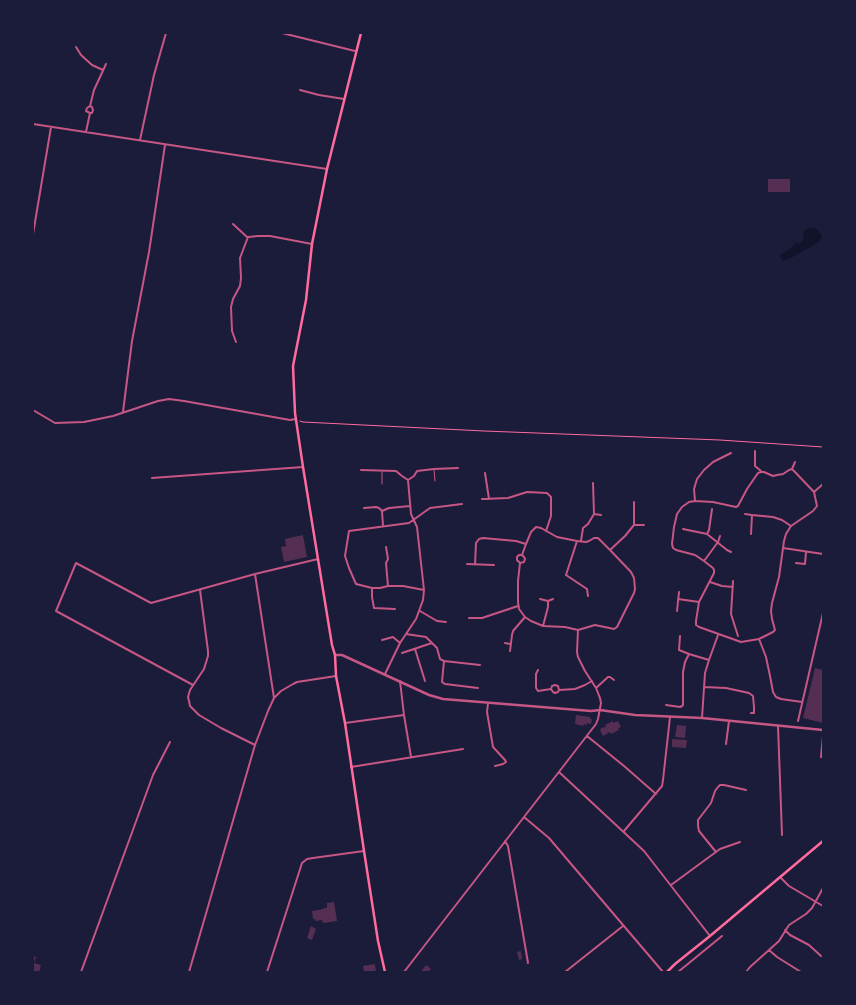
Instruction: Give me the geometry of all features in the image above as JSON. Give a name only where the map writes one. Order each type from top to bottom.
[{"type":"main road","points":[[361,33],[355,51],[327,169],[312,244],[306,300],[293,366],[296,420],[303,467],[332,645],[335,655],[336,676],[384,972]]},
{"type":"main road","points":[[667,972],[823,840]]},
{"type":"street","points":[[140,140],[154,75],[166,33]]},
{"type":"street","points":[[282,33],[355,51]]},
{"type":"street","points":[[76,47],[81,55],[92,65],[103,70]]},
{"type":"street","points":[[90,113],[86,111],[90,106],[94,90],[106,64]]},
{"type":"street","points":[[300,90],[344,99]]},
{"type":"street","points":[[86,132],[90,113],[92,113],[93,110],[90,106]]},
{"type":"street","points":[[33,124],[327,169]]},
{"type":"street","points":[[33,234],[51,127]]},
{"type":"street","points":[[123,413],[132,342],[149,252],[165,144]]},
{"type":"street","points":[[233,224],[248,237],[270,236],[312,244]]},
{"type":"street","points":[[236,342],[232,331],[231,307],[233,299],[240,286],[241,254],[248,237]]},
{"type":"street","points":[[33,410],[55,423],[84,422],[112,416],[158,401],[169,399],[296,420]]},
{"type":"street","points":[[755,451],[755,466],[761,472],[773,476],[792,470]]},
{"type":"street","points":[[695,501],[694,489],[697,479],[713,462],[731,453]]},
{"type":"street","points":[[792,470],[795,462]]},
{"type":"street","points":[[152,478],[303,467]]},
{"type":"street","points":[[408,480],[414,476],[417,471],[458,468]]},
{"type":"street","points":[[361,470],[396,471],[408,480]]},
{"type":"street","points":[[761,472],[758,473],[746,489],[738,506],[736,507],[713,502],[689,502],[682,507],[677,514],[674,527],[673,548],[695,555],[714,570],[710,582],[699,602],[696,625],[699,628],[740,642],[759,639],[775,630],[771,610],[779,577],[786,534],[791,526],[818,506],[814,492],[805,484],[794,470],[792,470]]},
{"type":"street","points":[[484,473],[489,499]]},
{"type":"street","points":[[385,674],[400,643],[416,619],[423,600],[424,590],[417,527],[410,514],[408,480]]},
{"type":"street","points":[[581,541],[583,528],[588,524],[594,514],[593,483]]},
{"type":"street","points":[[814,492],[823,484]]},
{"type":"street","points":[[482,499],[508,498],[528,492],[547,493],[551,497],[551,516],[546,531]]},
{"type":"street","points":[[610,550],[634,525],[634,502]]},
{"type":"street","points":[[424,590],[403,586],[372,588],[356,584],[348,568],[345,556],[349,530],[409,523],[430,508],[462,504]]},
{"type":"street","points":[[382,512],[390,508],[410,506]]},
{"type":"street","points":[[364,508],[379,508],[382,512],[383,526]]},
{"type":"street","points":[[707,534],[712,509]]},
{"type":"street","points":[[594,514],[601,515]]},
{"type":"street","points":[[745,514],[773,517],[782,520],[791,526]]},
{"type":"street","points":[[751,534],[752,515]]},
{"type":"street","points":[[634,525],[644,525]]},
{"type":"street","points":[[538,527],[557,537],[577,541],[590,541],[594,538],[598,538],[631,572],[634,578],[634,593],[614,629],[595,625],[578,630],[565,627],[543,626],[525,617],[518,606],[520,563],[518,562],[517,558],[519,555],[522,555],[531,532],[538,527]]},
{"type":"street","points":[[683,529],[707,534],[731,552]]},
{"type":"street","points":[[704,561],[718,542],[720,536]]},
{"type":"street","points":[[474,565],[476,542],[479,539],[501,539],[526,544]]},
{"type":"street","points":[[577,541],[566,575],[587,589],[588,596]]},
{"type":"street","points":[[386,547],[388,559],[386,563],[388,586]]},
{"type":"street","points":[[783,548],[823,554]]},
{"type":"street","points":[[796,563],[805,564],[806,552]]},
{"type":"street","points":[[520,563],[524,562],[525,559],[522,555]]},
{"type":"street","points":[[193,685],[56,611],[76,563],[151,603],[255,574],[318,559]]},
{"type":"street","points":[[467,564],[494,565]]},
{"type":"street","points":[[255,574],[274,698]]},
{"type":"street","points":[[734,581],[731,614],[738,636]]},
{"type":"street","points":[[710,582],[722,586],[733,587]]},
{"type":"street","points":[[372,588],[374,608],[395,609]]},
{"type":"street","points":[[200,590],[208,656],[204,669],[190,690],[188,697],[190,706],[199,715],[255,745]]},
{"type":"street","points":[[677,611],[679,592]]},
{"type":"street","points":[[540,599],[548,601],[553,599]]},
{"type":"street","points":[[678,599],[699,602]]},
{"type":"street","points":[[543,626],[548,601]]},
{"type":"street","points":[[469,618],[482,618],[518,606]]},
{"type":"street","points":[[420,611],[438,621],[446,622]]},
{"type":"street","points":[[798,721],[823,613]]},
{"type":"street","points":[[510,651],[513,631],[525,617]]},
{"type":"street","points":[[404,972],[596,724],[600,710],[600,698],[596,688],[580,662],[577,652],[578,630]]},
{"type":"street","points":[[406,634],[426,637],[437,648],[440,659],[444,661],[480,665]]},
{"type":"street","points":[[702,718],[704,687],[708,660],[718,635]]},
{"type":"street","points":[[680,636],[679,650],[708,660]]},
{"type":"street","points":[[382,640],[393,637],[400,643]]},
{"type":"street","points":[[759,639],[766,658],[773,692],[776,697],[803,702]]},
{"type":"street","points":[[402,653],[432,643]]},
{"type":"street","points":[[505,643],[510,644]]},
{"type":"street","points":[[416,649],[425,681]]},
{"type":"street","points":[[666,704],[680,707],[683,705],[683,672],[685,662],[689,654]]},
{"type":"street","points":[[335,655],[342,655],[429,695],[443,699],[591,711],[600,710],[670,717],[702,718],[823,730]]},
{"type":"street","points":[[444,661],[442,682],[445,684],[478,688]]},
{"type":"street","points":[[538,670],[536,674],[536,688],[538,691],[551,689],[552,686],[555,685],[559,687],[559,690]]},
{"type":"street","points":[[189,972],[255,745],[263,722],[274,698],[281,691],[297,682],[336,676]]},
{"type":"street","points":[[596,688],[608,677],[614,680]]},
{"type":"street","points":[[400,681],[411,757]]},
{"type":"street","points":[[551,689],[555,693],[559,690],[575,689],[585,686],[592,681]]},
{"type":"street","points":[[704,687],[732,689],[749,693],[753,696],[754,713],[751,713]]},
{"type":"street","points":[[488,703],[487,712],[493,747],[506,762],[509,763]]},
{"type":"street","points":[[344,723],[404,715]]},
{"type":"street","points":[[624,832],[662,786],[670,717]]},
{"type":"street","points":[[726,744],[729,721]]},
{"type":"street","points":[[778,726],[782,835]]},
{"type":"street","points":[[587,736],[656,794]]},
{"type":"street","points":[[823,736],[821,757],[823,757]]},
{"type":"street","points":[[81,972],[153,775],[170,742]]},
{"type":"street","points":[[351,767],[463,749]]},
{"type":"street","points":[[495,766],[506,762]]},
{"type":"street","points":[[559,772],[644,851],[710,936]]},
{"type":"street","points":[[716,852],[699,831],[698,820],[711,803],[715,791],[720,785],[746,790]]},
{"type":"street","points":[[524,816],[549,838],[663,972]]},
{"type":"street","points":[[505,841],[508,846],[528,963]]},
{"type":"street","points":[[671,885],[720,849],[740,842]]},
{"type":"street","points":[[267,972],[302,863],[307,859],[364,851]]},
{"type":"street","points":[[780,877],[789,886],[823,906]]},
{"type":"street","points":[[746,972],[779,942],[789,925],[806,914],[812,908],[823,888]]},
{"type":"street","points":[[565,972],[623,926]]},
{"type":"street","points":[[785,930],[790,935],[809,945],[821,956]]},
{"type":"street","points":[[678,972],[722,936]]},
{"type":"street","points":[[769,950],[777,957],[801,972]]},
{"type":"lane","points":[[434,469],[435,481]]},
{"type":"lane","points":[[382,471],[382,484]]},
{"type":"path","points":[[296,420],[304,422],[484,431],[720,440],[823,447]]},
{"type":"shaded area","points":[[809,228],[814,228],[819,231],[822,237],[819,242],[783,261],[780,257],[781,254],[793,247],[795,243],[799,244],[802,242],[804,231]]},
{"type":"building","points":[[768,179],[790,179],[790,192],[768,192]]},
{"type":"building","points":[[303,535],[307,557],[284,562],[281,547],[286,546],[285,539]]},
{"type":"building","points":[[815,668],[823,670],[823,723],[803,718]]},
{"type":"building","points":[[576,715],[590,717],[590,719],[592,719],[591,724],[587,723],[587,725],[584,724],[583,726],[575,724]]},
{"type":"building","points":[[613,721],[613,723],[618,721],[621,727],[618,728],[619,730],[611,734],[610,732],[603,736],[600,730],[601,728],[606,727],[605,725]]},
{"type":"building","points":[[677,725],[686,726],[685,738],[675,737]]},
{"type":"building","points":[[672,739],[687,740],[686,748],[672,747]]},
{"type":"building","points":[[334,902],[337,921],[323,923],[322,920],[315,921],[315,919],[313,919],[312,911],[327,908],[327,903]]},
{"type":"building","points":[[311,926],[316,929],[312,940],[307,938]]},
{"type":"building","points":[[521,951],[522,959],[519,960],[517,952]]},
{"type":"building","points":[[33,956],[36,957],[34,963],[41,965],[39,972],[33,972]]},
{"type":"building","points":[[375,964],[376,972],[364,972],[363,966]]},
{"type":"building","points":[[426,965],[431,969],[428,972],[421,972]]}]
